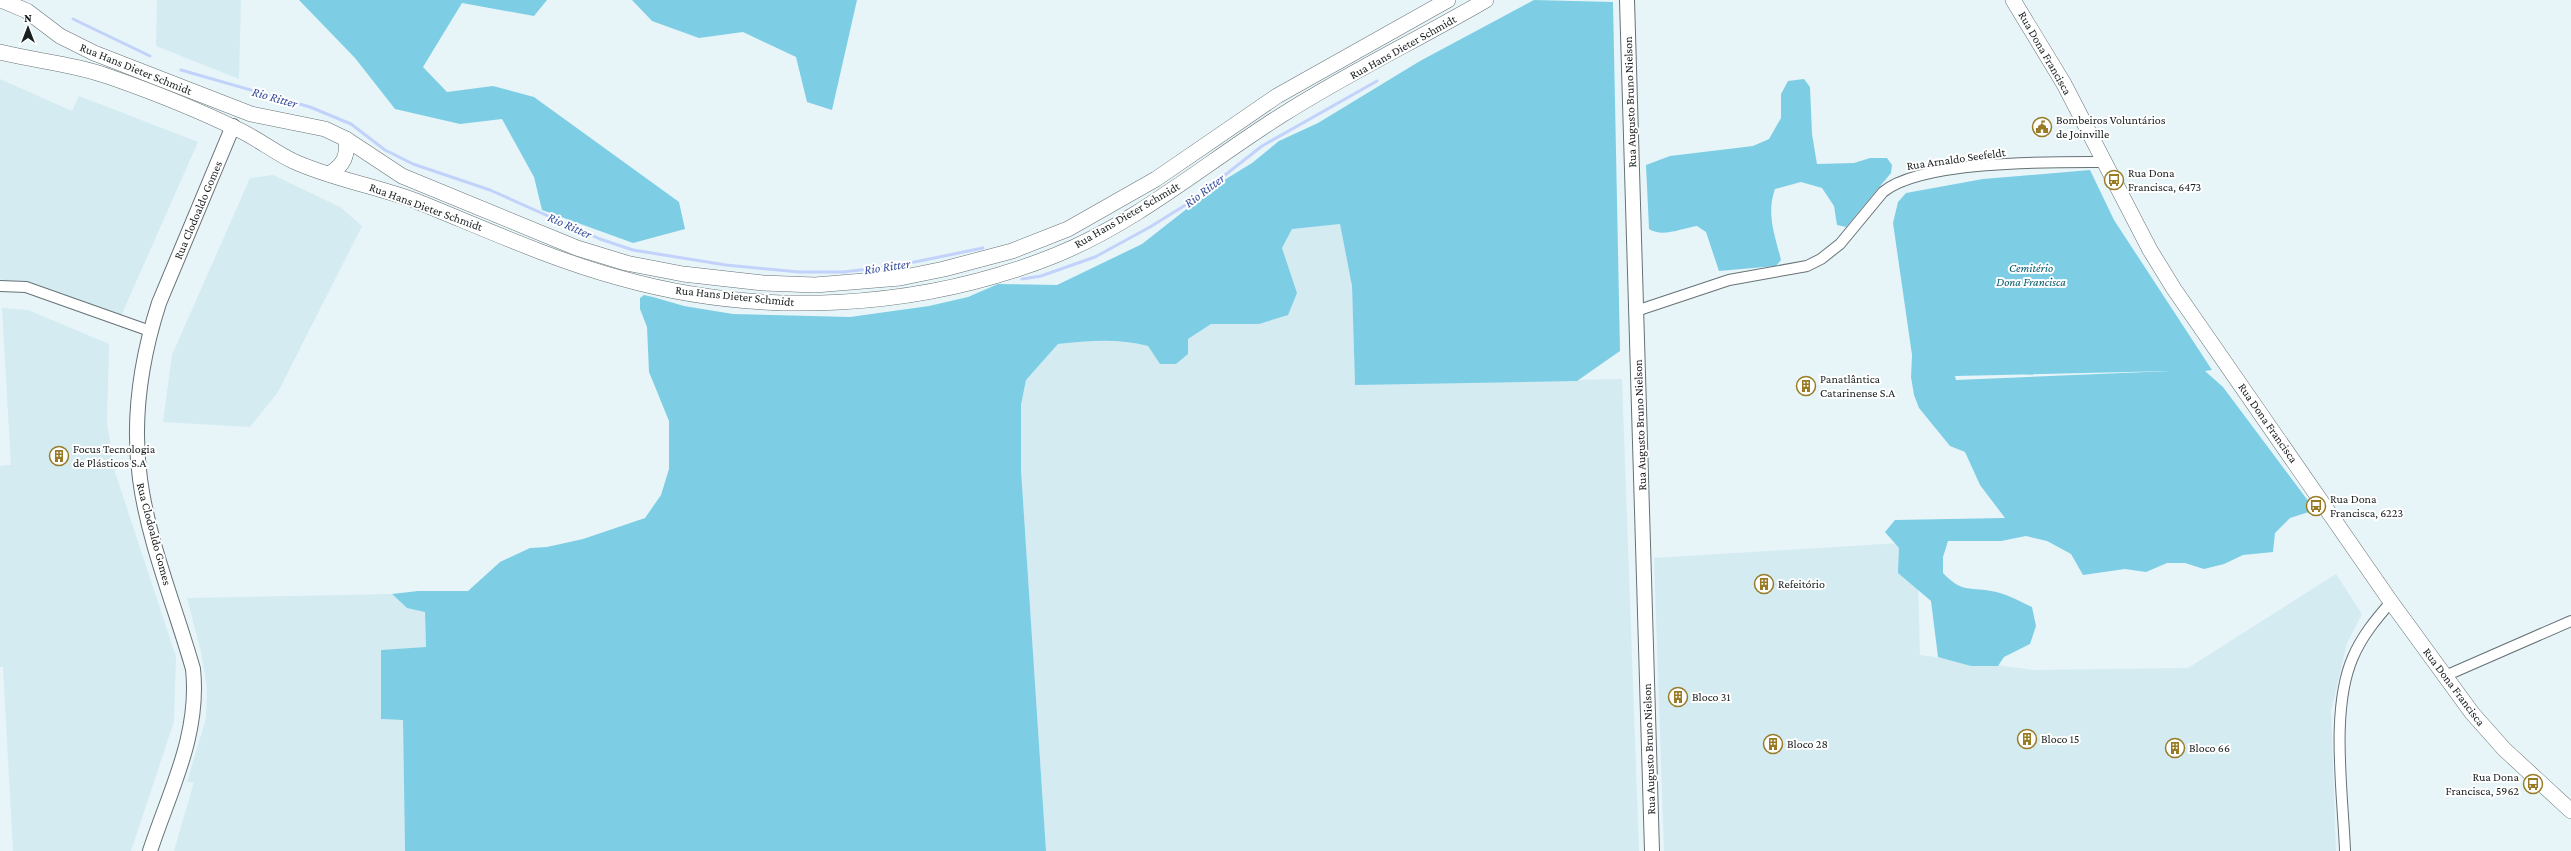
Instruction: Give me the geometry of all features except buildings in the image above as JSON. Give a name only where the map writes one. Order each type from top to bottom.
[{"type":"main road","name":"Rua Hans Dieter Schmidt","points":[[1,0],[27,11],[60,36],[100,55],[243,111],[312,125],[346,138],[402,176],[551,238],[626,263],[683,274],[763,283],[815,285],[900,278],[944,269],[1005,253],[1075,226],[1156,179],[1278,96],[1448,0]]},
{"type":"main road","name":"Rua Hans Dieter Schmidt","points":[[0,52],[109,76],[233,126],[291,160],[329,174],[392,192],[595,271],[648,285],[724,297],[802,303],[843,302],[911,295],[1007,272],[1086,241],[1159,199],[1286,112],[1486,0]]},
{"type":"main road","name":"Rua Augusto Bruno Nielson","points":[[1627,0],[1652,851]]},
{"type":"main road","name":"Rua Dona Francisca","points":[[2013,0],[2040,42],[2105,162],[2160,269],[2391,602],[2445,676],[2496,741],[2571,810]]},
{"type":"main road","name":"Rua Clodoaldo Gomes","points":[[150,851],[188,744],[195,710],[196,689],[193,669],[147,514],[140,481],[137,438],[139,409],[150,331],[159,303],[233,126]]},
{"type":"main road","points":[[329,174],[343,164],[347,152],[346,138]]},
{"type":"street","name":"Rua Arnaldo Seefeldt","points":[[1636,311],[1729,280],[1807,266],[1821,259],[1840,244],[1884,192],[1892,185],[1910,177],[2001,164],[2105,162]]},
{"type":"street","points":[[0,286],[26,287],[150,331]]},
{"type":"street","points":[[2345,851],[2341,700],[2349,668],[2359,644],[2366,632],[2391,602]]},
{"type":"street","points":[[2445,676],[2571,622]]},
{"type":"shaded area","points":[[157,0],[241,0],[239,79],[156,46]]},
{"type":"shaded area","points":[[0,79],[72,111],[79,96],[198,142],[117,325],[0,279]]},
{"type":"shaded area","points":[[273,175],[340,207],[362,226],[278,392],[250,427],[163,422],[172,355],[250,178]]},
{"type":"shaded area","points":[[1340,224],[1352,286],[1355,384],[1622,379],[1639,851],[1046,851],[1021,470],[1021,405],[1026,380],[1058,344],[1099,340],[1126,340],[1148,346],[1160,364],[1188,354],[1188,339],[1211,324],[1259,324],[1297,293],[1282,248],[1292,228]]},
{"type":"shaded area","points":[[2,308],[28,310],[109,344],[107,423],[115,472],[176,657],[174,721],[131,851],[13,851],[3,667],[0,667],[0,466],[11,465]]},
{"type":"shaded area","points":[[1917,542],[1920,655],[2034,670],[2188,668],[2336,574],[2362,614],[2347,643],[2331,711],[2336,851],[1664,851],[1654,558]]},
{"type":"shaded area","points":[[392,594],[407,608],[425,611],[426,648],[381,650],[381,719],[403,720],[405,851],[174,851],[194,782],[187,782],[206,718],[207,688],[201,652],[187,598]]},
{"type":"green space","points":[[299,0],[547,0],[534,16],[462,3],[423,67],[447,92],[493,86],[534,97],[679,202],[685,229],[633,243],[542,210],[534,177],[502,119],[460,124],[395,109],[355,58]]},
{"type":"green space","points":[[632,0],[857,0],[832,110],[807,102],[796,57],[743,32],[699,38],[652,21]]},
{"type":"green space","points":[[1534,0],[1613,2],[1620,351],[1577,381],[1355,385],[1352,286],[1340,224],[1292,229],[1282,248],[1297,293],[1288,315],[1259,324],[1211,324],[1188,339],[1188,354],[1176,364],[1160,364],[1148,346],[1137,343],[1103,341],[1058,344],[1026,380],[1021,405],[1021,470],[1046,851],[405,851],[403,720],[381,719],[381,650],[426,647],[425,612],[407,608],[392,594],[418,591],[468,591],[500,562],[530,548],[547,547],[583,539],[645,518],[661,495],[669,469],[669,421],[649,372],[647,327],[640,309],[640,298],[644,295],[684,306],[733,314],[850,317],[929,306],[968,297],[998,284],[1057,285],[1142,244],[1221,182],[1252,163],[1279,141],[1318,123],[1420,61]]},
{"type":"green space","points":[[1804,79],[1810,87],[1812,134],[1817,164],[1854,163],[1870,158],[1887,158],[1892,165],[1891,173],[1846,227],[1837,225],[1834,206],[1822,188],[1801,182],[1775,189],[1772,198],[1772,224],[1781,260],[1776,266],[1719,271],[1706,232],[1697,226],[1666,233],[1654,232],[1649,229],[1646,165],[1670,156],[1753,146],[1769,139],[1781,118],[1781,94],[1788,81]]},
{"type":"green space","name":"Cemitério Dona Francisca","points":[[2090,170],[2114,220],[2212,370],[2205,371],[2223,387],[2315,510],[2290,518],[2275,533],[2273,552],[2243,555],[2224,564],[2204,569],[2185,563],[2167,563],[2146,572],[2125,569],[2083,575],[2071,554],[2047,541],[2026,536],[2001,541],[1948,541],[1943,557],[1943,573],[1949,579],[1965,588],[1991,591],[2032,607],[2036,626],[2030,644],[2004,657],[1998,666],[1971,666],[1938,657],[1931,601],[1898,573],[1899,548],[1885,532],[1895,520],[2005,518],[1980,485],[1965,452],[1950,446],[1919,408],[1914,395],[1911,377],[1912,355],[1893,223],[1898,202],[1906,193],[1983,179]],"holes":[[[2170,371],[1956,380],[1955,376]]]},
{"type":"waterway","name":"Rio Ritter","points":[[73,19],[150,56]]},
{"type":"waterway","name":"Rio Ritter","points":[[181,70],[310,107],[351,124],[385,150],[413,164],[490,190],[600,239],[633,250],[726,265],[799,272],[843,272],[895,266],[983,248]]},
{"type":"waterway","name":"Rio Ritter","points":[[1022,279],[1041,276],[1095,257],[1150,227],[1192,201],[1262,146],[1377,81]]},
{"type":"place","name":"Bombeiros Voluntários de Joinville","points":[[2042,127]]},
{"type":"place","name":"Rua Dona Francisca, 6473","points":[[2114,180]]},
{"type":"place","name":"Panatlântica Catarinense S.A","points":[[1806,386]]},
{"type":"place","name":"Focus Tecnologia de Plásticos S.A","points":[[59,456]]},
{"type":"place","name":"Rua Dona Francisca, 6223","points":[[2316,506]]},
{"type":"place","name":"Refeitório","points":[[1764,584]]},
{"type":"place","name":"Bloco 31","points":[[1678,697]]},
{"type":"place","name":"Bloco 15","points":[[2027,739]]},
{"type":"place","name":"Bloco 28","points":[[1773,744]]},
{"type":"place","name":"Bloco 66","points":[[2175,748]]},
{"type":"place","name":"Rua Dona Francisca, 5962","points":[[2533,784]]}]
